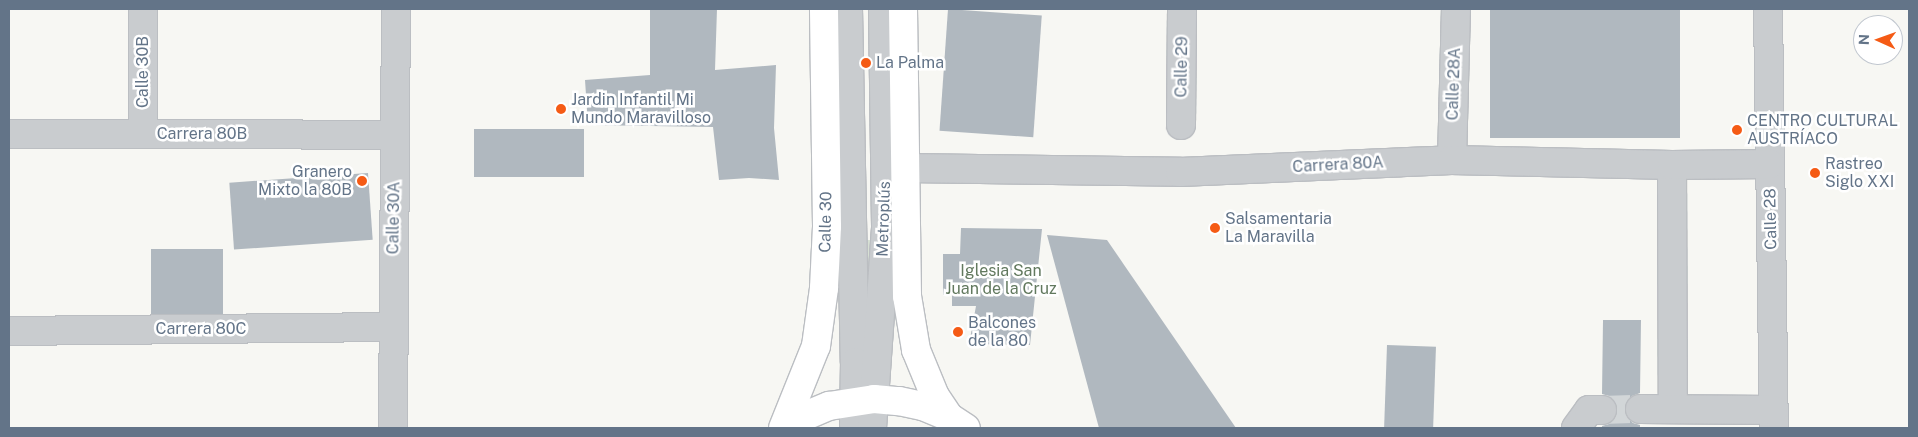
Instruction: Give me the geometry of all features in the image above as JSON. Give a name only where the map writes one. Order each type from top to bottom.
[{"type":"main road","name":"Calle 30","points":[[784,428],[816,346],[824,288],[827,226],[824,9]]},
{"type":"main road","points":[[903,9],[906,279],[910,319],[916,350],[935,396],[957,423]]},
{"type":"main road","points":[[784,428],[829,406],[864,400],[899,401],[923,406],[957,423]]},
{"type":"street","name":"Calle 30B","points":[[143,9],[143,134]]},
{"type":"street","name":"Calle 30A","points":[[393,428],[396,9]]},
{"type":"street","name":"Metroplús","points":[[848,9],[856,362],[872,428]]},
{"type":"street","name":"Metroplús","points":[[854,428],[864,400],[886,226],[883,9]]},
{"type":"street","name":"Calle 29","points":[[1181,125],[1182,9]]},
{"type":"street","name":"Calle 28A","points":[[1452,160],[1456,9]]},
{"type":"street","name":"Calle 28","points":[[1768,9],[1773,419]]},
{"type":"street","name":"Carrera 80B","points":[[9,134],[395,135]]},
{"type":"street","name":"Carrera 80A","points":[[906,168],[1180,172],[1452,160],[1672,165],[1770,164]]},
{"type":"street","points":[[1672,165],[1673,409]]},
{"type":"street","name":"Carrera 80C","points":[[9,331],[393,327]]},
{"type":"street","points":[[1640,409],[1673,409],[1773,419]]},
{"type":"street","points":[[1576,428],[1589,410],[1602,410]]},
{"type":"shaded area","points":[[861,240],[874,240],[867,338]]},
{"type":"building","points":[[650,9],[717,9],[715,70],[776,65],[774,128],[779,180],[749,178],[719,180],[713,127],[588,125],[585,80],[650,75]]},
{"type":"building","points":[[948,9],[1042,16],[1033,137],[939,131]]},
{"type":"building","points":[[1490,9],[1680,9],[1680,138],[1490,138]]},
{"type":"building","points":[[474,129],[584,129],[584,177],[474,177]]},
{"type":"building","points":[[368,173],[373,240],[234,250],[229,183]]},
{"type":"building","name":"Iglesia San Juan de la Cruz","points":[[961,228],[1042,229],[1030,345],[969,344],[976,306],[952,306],[952,295],[943,295],[943,254],[960,254]]},
{"type":"building","points":[[1047,235],[1107,240],[1236,428],[1099,428]]},
{"type":"building","points":[[151,249],[223,249],[223,314],[151,314]]},
{"type":"building","points":[[1603,320],[1641,320],[1640,393],[1632,396],[1624,408],[1627,417],[1633,423],[1640,425],[1640,428],[1602,428],[1602,426],[1609,424],[1615,418],[1618,410],[1615,402],[1609,396],[1602,394]]},
{"type":"building","points":[[1387,345],[1436,347],[1433,428],[1384,428]]},
{"type":"tunnel","points":[[1602,410],[1640,409]]},
{"type":"place","name":"La Palma","points":[[866,63]]},
{"type":"place","name":"Jardin Infantil Mi Mundo Maravilloso","points":[[561,109]]},
{"type":"place","name":"CENTRO CULTURAL AUSTRÍACO","points":[[1737,130]]},
{"type":"place","name":"Rastreo Siglo XXI","points":[[1815,173]]},
{"type":"place","name":"Granero Mixto la 80B","points":[[362,181]]},
{"type":"place","name":"Salsamentaria La Maravilla","points":[[1215,228]]},
{"type":"place","name":"Balcones de la 80","points":[[958,332]]}]
